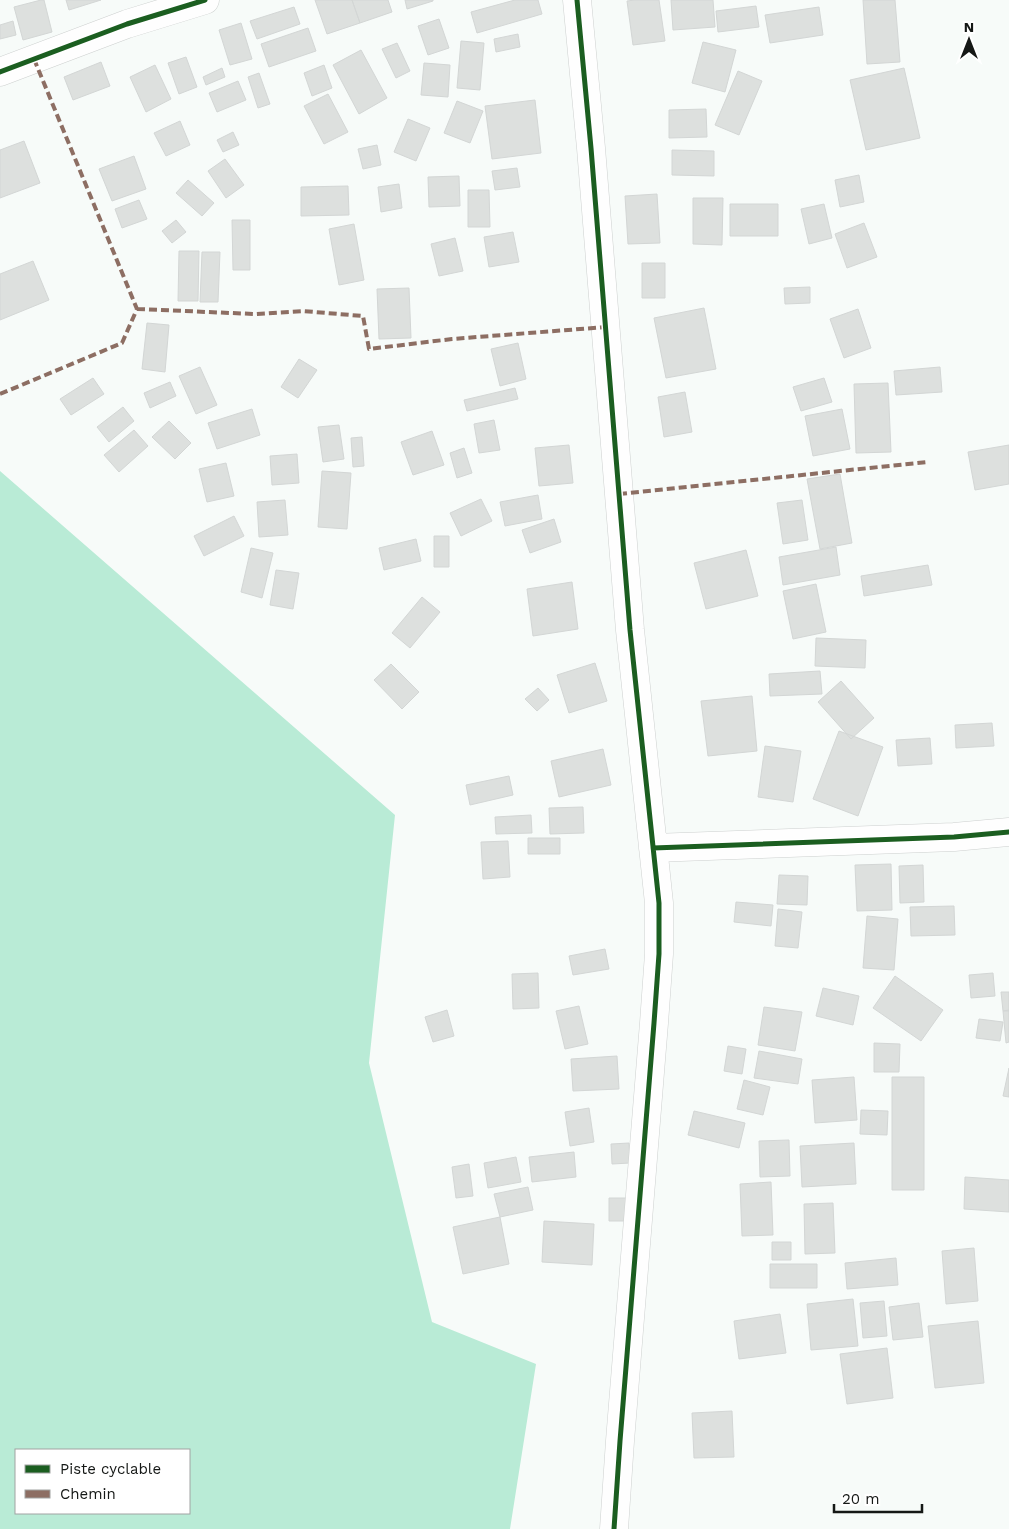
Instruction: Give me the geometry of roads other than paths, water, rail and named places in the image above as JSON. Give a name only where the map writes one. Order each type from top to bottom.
[{"type":"street","points":[[0,72],[127,24],[205,0]]},
{"type":"street","points":[[577,0],[591,148],[630,630],[659,903],[659,954],[614,1529]]},
{"type":"street","points":[[653,848],[954,837],[1009,832]]}]
